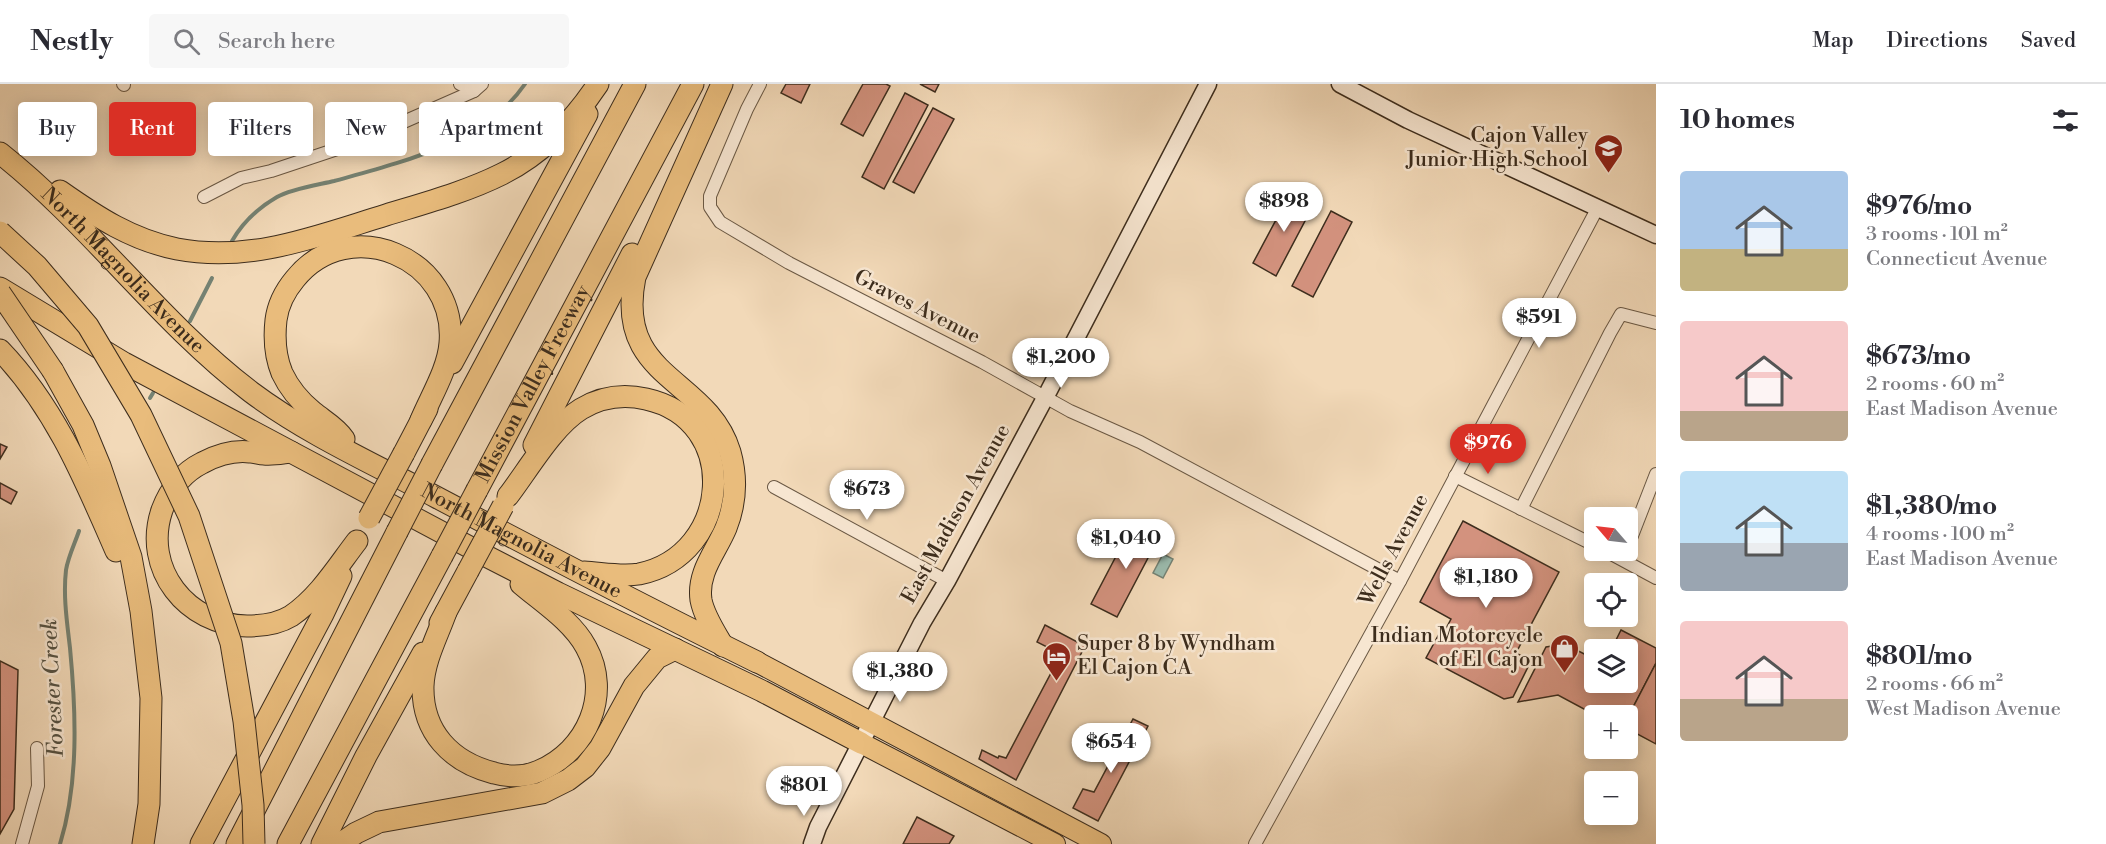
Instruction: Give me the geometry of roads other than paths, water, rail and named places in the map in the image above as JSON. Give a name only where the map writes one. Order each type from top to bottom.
[{"type":"highway","points":[[0,151],[89,212],[134,237],[160,245],[195,251],[234,253],[259,251],[278,248],[452,195],[504,173],[564,128],[598,84]]},
{"type":"highway","points":[[201,844],[323,615],[357,541],[421,420],[603,84]]},
{"type":"highway","points":[[237,844],[432,464],[636,84]]},
{"type":"highway","name":"Mission Valley Freeway","points":[[288,844],[693,84]]},
{"type":"highway","points":[[322,844],[366,756],[505,501],[721,85]]},
{"type":"highway","points":[[721,85],[634,277],[630,298],[632,318],[638,339],[647,355],[709,414],[723,435],[730,453],[735,483],[731,514],[726,529],[704,571],[701,586],[701,599],[705,612],[723,646]]},
{"type":"highway","name":"North Magnolia Avenue","points":[[0,151],[66,211],[208,358],[253,394],[355,454],[577,572],[757,662]]},
{"type":"highway","points":[[0,232],[37,266],[88,326],[141,415],[189,516],[231,643],[246,733],[253,805],[254,844]]},
{"type":"highway","points":[[355,454],[337,429],[310,410],[295,393],[282,373],[276,354],[275,333],[278,309],[288,288],[316,259],[349,248],[384,249],[410,260],[436,286],[444,301],[449,319],[450,342],[448,358],[421,420]]},
{"type":"highway","name":"North Magnolia Avenue","points":[[0,288],[124,363],[490,558],[861,743]]},
{"type":"highway","points":[[0,293],[53,371],[83,425],[100,466],[131,557],[141,611],[151,698],[149,804],[143,844]]},
{"type":"highway","points":[[0,299],[124,363]]},
{"type":"highway","points":[[0,350],[36,393],[82,472],[141,611]]},
{"type":"highway","points":[[505,501],[567,419],[596,402],[626,395],[653,400],[674,410],[690,423],[706,448],[714,476],[715,491],[712,507],[698,537],[676,560],[656,569],[637,574],[577,572]]},
{"type":"highway","points":[[292,452],[228,453],[203,462],[180,478],[165,503],[157,534],[161,563],[177,594],[189,606],[220,623],[253,626],[275,623],[290,616],[307,603],[357,541]]},
{"type":"highway","points":[[446,612],[427,664],[423,685],[424,704],[430,723],[439,738],[461,761],[505,776],[538,771],[559,759],[576,744],[595,710],[597,688],[594,668],[586,646],[568,624],[490,558]]},
{"type":"highway","points":[[340,844],[379,822],[542,793],[568,780],[585,767],[600,748],[634,686],[657,658],[675,649]]},
{"type":"main road","name":"North Magnolia Avenue","points":[[757,662],[1101,844]]},
{"type":"main road","name":"North Magnolia Avenue","points":[[861,743],[1055,844]]},
{"type":"street","points":[[460,84],[478,88]]},
{"type":"street","name":"Graves Avenue","points":[[760,84],[710,196],[710,207],[720,222],[789,262],[982,362],[1045,398],[1140,442],[1400,581]]},
{"type":"street","name":"East Madison Avenue","points":[[812,844],[818,827],[922,623],[1045,398],[1208,84]]},
{"type":"street","points":[[1340,84],[1408,120],[1656,235]]},
{"type":"street","points":[[204,197],[241,178],[271,171],[358,142],[478,88]]},
{"type":"street","name":"Wells Avenue","points":[[1255,844],[1400,581],[1597,209]]},
{"type":"street","points":[[1521,509],[1621,314],[1656,323]]},
{"type":"street","points":[[1638,520],[1656,474]]},
{"type":"street","points":[[1455,476],[1584,540]]},
{"type":"street","points":[[774,487],[947,580]]},
{"type":"street","points":[[1632,561],[1656,578]]},
{"type":"street","points":[[22,844],[38,786],[37,748]]},
{"type":"waterway","name":"Forester Creek","points":[[232,241],[252,216],[277,197],[297,189],[386,167],[439,148],[487,122],[508,104],[525,84]]},
{"type":"waterway","name":"Forester Creek","points":[[190,321],[212,278]]},
{"type":"waterway","name":"Forester Creek","points":[[150,398],[153,393]]},
{"type":"waterway","name":"Forester Creek","points":[[60,844],[70,796],[74,747],[74,697],[65,580],[68,560],[79,531]]},
{"type":"place","name":"Cajon Valley Junior High School","points":[[1609,174]]},
{"type":"place","name":"Indian Motorcycle of El Cajon","points":[[1564,674]]},
{"type":"place","name":"Super 8 by Wyndham El Cajon CA","points":[[1056,682]]}]
